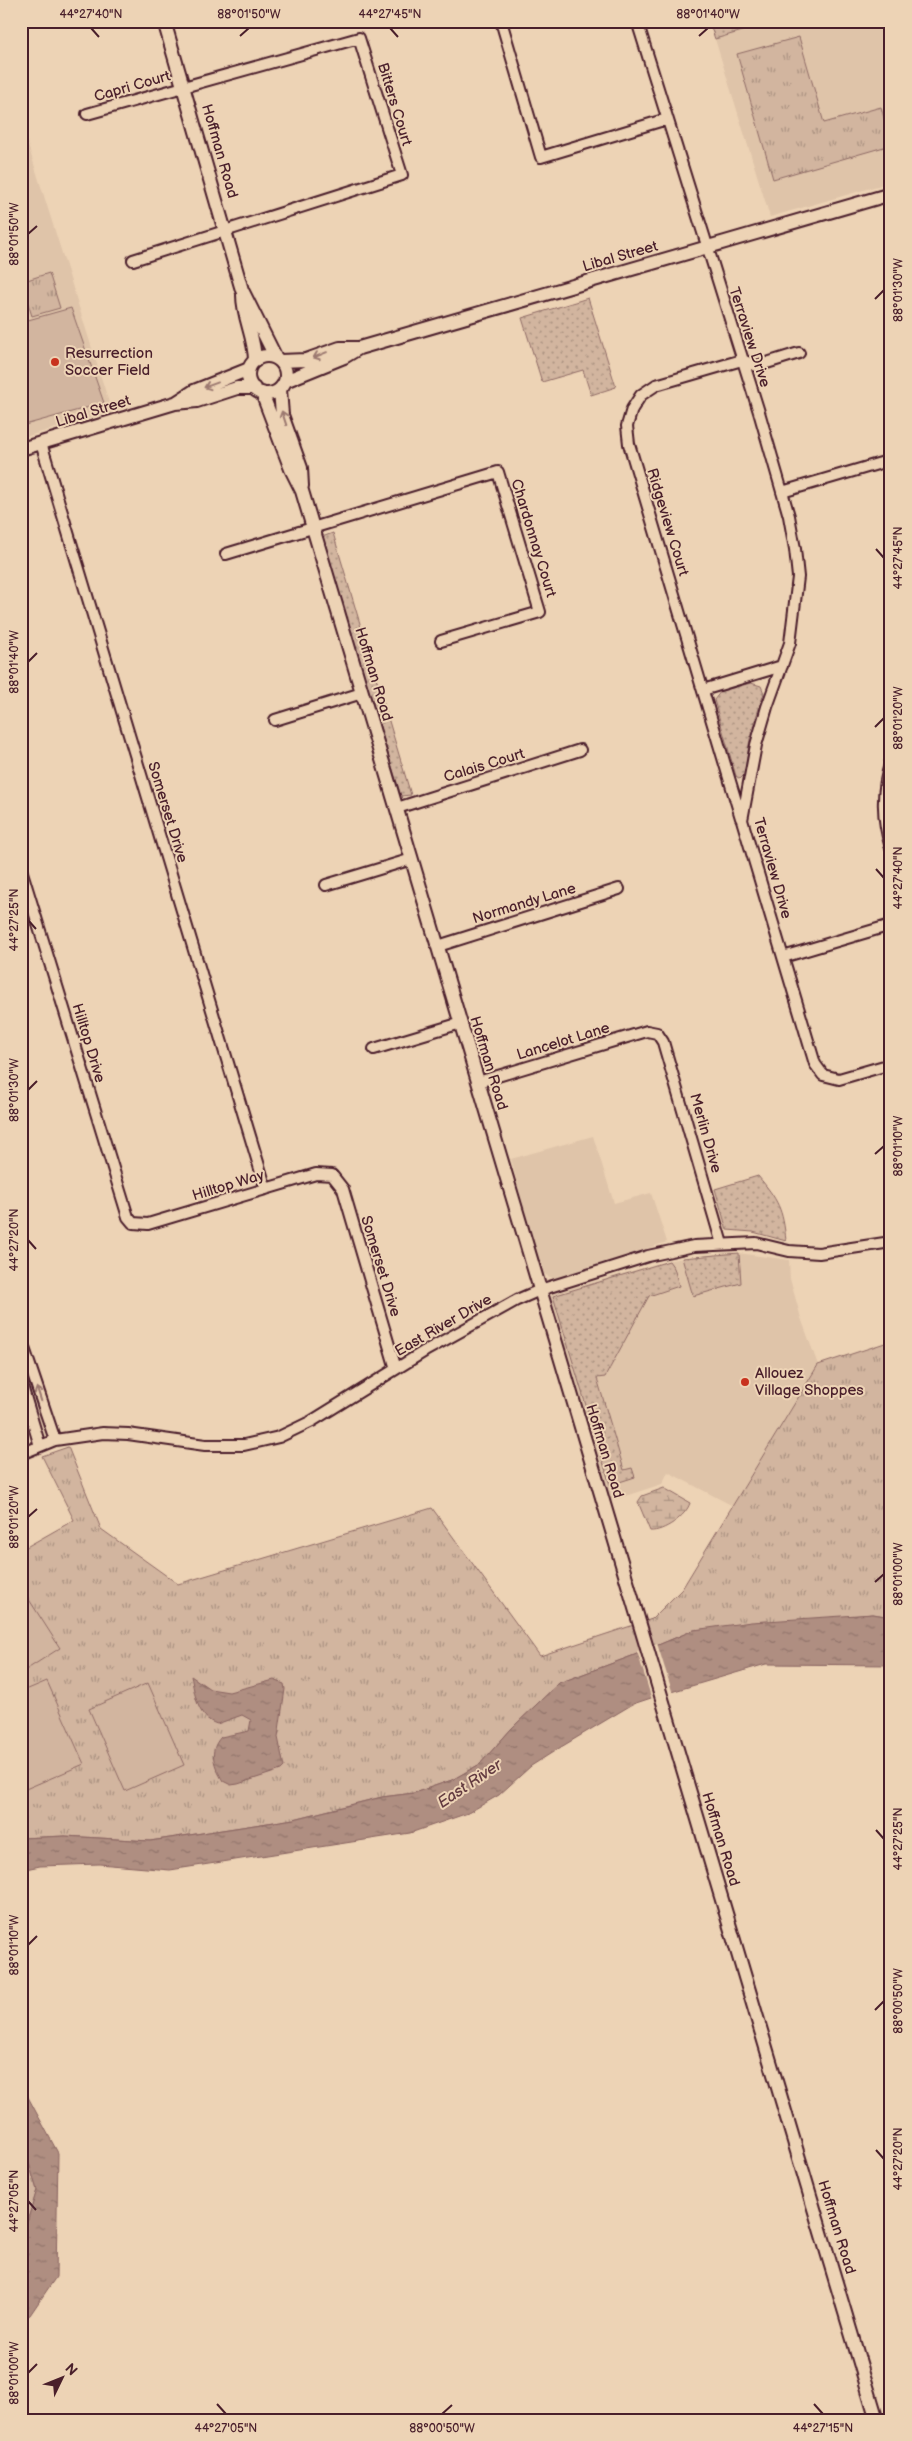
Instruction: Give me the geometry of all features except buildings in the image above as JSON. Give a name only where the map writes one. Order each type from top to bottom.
[{"type":"street","name":"Hoffman Road","points":[[164,21],[242,290],[278,360]]},
{"type":"street","points":[[501,21],[541,157],[667,119]]},
{"type":"street","name":"Terraview Drive","points":[[637,21],[782,492],[794,540],[798,577],[790,643],[759,736],[742,820],[815,1064],[823,1075],[839,1079],[891,1064]]},
{"type":"street","name":"Bitters Court","points":[[184,87],[359,38],[402,175],[226,231]]},
{"type":"street","name":"Capri Court","points":[[88,114],[184,87]]},
{"type":"street","name":"Libal Street","points":[[283,385],[344,357],[359,348],[891,194]]},
{"type":"street","points":[[133,260],[226,231]]},
{"type":"street","name":"Hoffman Road","points":[[242,290],[243,311],[255,344],[252,365]]},
{"type":"street","name":"Libal Street","points":[[278,360],[306,360],[340,348],[359,348]]},
{"type":"street","name":"Ridgeview Court","points":[[742,820],[629,444],[627,426],[632,409],[641,395],[656,385],[742,360],[757,366],[799,353]]},
{"type":"street","points":[[265,356],[278,360],[286,370],[283,385],[272,394],[258,391],[249,379],[252,365],[265,356]]},
{"type":"street","name":"Libal Street","points":[[175,403],[194,391],[252,365]]},
{"type":"street","name":"Hoffman Road","points":[[283,385],[282,416],[301,468],[302,491]]},
{"type":"street","name":"Libal Street","points":[[21,449],[175,403],[197,401],[237,388],[258,391]]},
{"type":"street","name":"Hoffman Road","points":[[258,391],[302,491],[877,2420]]},
{"type":"street","name":"Somerset Drive","points":[[41,443],[266,1189]]},
{"type":"street","points":[[782,492],[891,460]]},
{"type":"street","name":"Chardonnay Court","points":[[313,528],[498,472],[540,612],[441,642]]},
{"type":"street","points":[[226,554],[313,528]]},
{"type":"street","points":[[702,690],[782,666]]},
{"type":"street","points":[[275,720],[362,693]]},
{"type":"street","name":"Calais Court","points":[[396,808],[580,750]]},
{"type":"street","points":[[891,761],[883,794],[883,823],[891,848]]},
{"type":"street","points":[[326,885],[412,859]]},
{"type":"street","name":"Hilltop Drive","points":[[21,869],[124,1210],[133,1223]]},
{"type":"street","name":"Normandy Lane","points":[[438,946],[619,890]]},
{"type":"street","points":[[783,957],[891,925]]},
{"type":"street","points":[[374,1049],[460,1023]]},
{"type":"street","name":"Lancelot Lane","points":[[478,1082],[647,1031],[656,1033]]},
{"type":"street","name":"Merlin Drive","points":[[656,1033],[663,1042],[722,1244]]},
{"type":"street","name":"Hilltop Way","points":[[133,1223],[148,1224],[316,1174],[332,1174]]},
{"type":"street","name":"Somerset Drive","points":[[332,1174],[343,1189],[396,1369]]},
{"type":"street","name":"East River Drive","points":[[21,1454],[54,1440],[103,1433],[128,1434],[205,1445],[244,1445],[279,1437],[312,1421],[396,1369],[517,1300],[540,1290],[648,1256],[694,1246],[756,1243],[789,1251],[819,1253],[891,1242]]},
{"type":"street","points":[[21,1339],[54,1440]]},
{"type":"street","points":[[21,1383],[40,1446]]},
{"type":"shaded area","points":[[775,21],[891,21],[891,182],[770,217],[715,39]]},
{"type":"shaded area","points":[[21,123],[112,412],[21,438]]},
{"type":"shaded area","points":[[593,1136],[614,1203],[651,1193],[667,1242],[554,1279],[540,1272],[511,1159]]},
{"type":"shaded area","points":[[731,1252],[789,1260],[790,1279],[801,1318],[818,1365],[733,1506],[668,1472],[662,1484],[610,1501],[550,1297],[552,1294],[670,1260]]},
{"type":"green space","points":[[709,21],[777,21],[715,39]]},
{"type":"green space","points":[[799,37],[824,123],[881,107],[891,145],[773,179],[737,54]]},
{"type":"green space","points":[[49,273],[60,308],[32,316],[21,282]]},
{"type":"green space","points":[[588,298],[616,387],[591,395],[583,370],[542,382],[522,318]]},
{"type":"green space","name":"Resurrection Soccer Field","points":[[71,308],[104,403],[21,426],[21,322]]},
{"type":"green space","points":[[333,533],[411,795],[401,796],[322,537]]},
{"type":"green space","points":[[751,683],[761,686],[764,693],[751,733],[744,775],[740,779],[736,776],[714,700],[721,691]]},
{"type":"green space","points":[[758,1176],[775,1199],[781,1213],[786,1241],[753,1232],[727,1230],[715,1189]]},
{"type":"green space","points":[[739,1253],[741,1283],[693,1296],[682,1258]]},
{"type":"green space","points":[[669,1261],[674,1268],[679,1286],[649,1296],[605,1377],[597,1378],[624,1470],[632,1468],[635,1477],[610,1485],[553,1296]]},
{"type":"green space","points":[[891,1341],[891,1617],[873,1614],[694,1630],[632,1656],[559,1683],[512,1728],[480,1764],[452,1780],[414,1793],[382,1797],[294,1819],[150,1841],[65,1836],[21,1838],[21,1550],[74,1520],[42,1456],[68,1447],[101,1529],[178,1584],[432,1508],[540,1656],[652,1619],[682,1589],[818,1365]]},
{"type":"green space","points":[[664,1488],[690,1503],[684,1513],[674,1522],[662,1529],[650,1531],[638,1502],[642,1496]]},
{"type":"green space","points":[[21,1587],[60,1648],[21,1673]]},
{"type":"green space","points":[[47,1681],[84,1764],[21,1791],[21,1692]]},
{"type":"green space","points":[[148,1683],[184,1765],[125,1791],[89,1709]]},
{"type":"green space","points":[[21,2136],[37,2190],[21,2241]]},
{"type":"water","name":"East River","points":[[873,1614],[891,1617],[891,1665],[766,1664],[633,1704],[531,1766],[499,1795],[468,1813],[410,1833],[170,1870],[99,1864],[40,1866],[21,1870],[21,1838],[65,1836],[150,1841],[294,1819],[382,1797],[414,1793],[452,1780],[480,1764],[512,1728],[559,1683],[632,1656],[694,1630],[751,1622]]},
{"type":"water","points":[[191,1676],[210,1689],[229,1692],[274,1680],[284,1684],[285,1689],[278,1737],[284,1767],[281,1770],[238,1784],[231,1785],[223,1781],[214,1759],[217,1742],[221,1737],[249,1731],[251,1720],[242,1715],[217,1724],[210,1721],[205,1717],[198,1704]]},
{"type":"water","points":[[21,2084],[58,2153],[56,2277],[30,2315],[21,2320],[21,2241],[37,2190],[21,2136]]},
{"type":"pier","points":[[657,1643],[673,1694],[652,1700],[637,1651]]},
{"type":"place","name":"Resurrection Soccer Field","points":[[55,362]]},
{"type":"place","name":"Allouez Village Shoppes","points":[[745,1382]]}]
